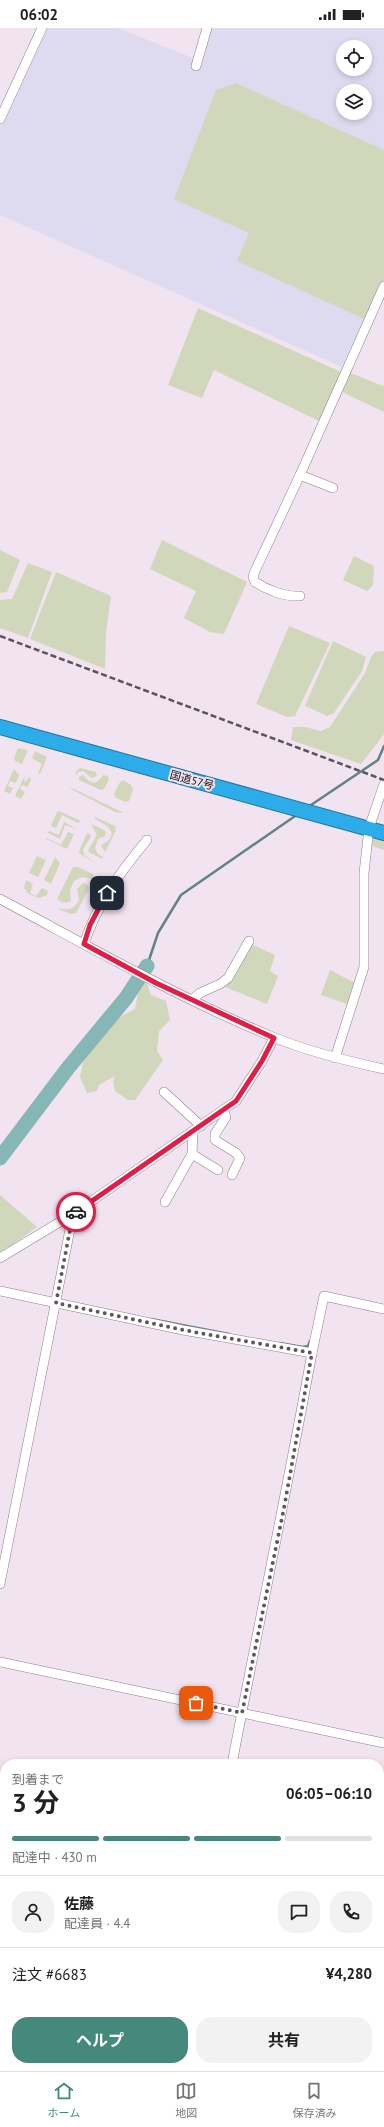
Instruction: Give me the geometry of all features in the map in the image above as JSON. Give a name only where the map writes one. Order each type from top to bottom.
[{"type":"highway","name":"国道57号","points":[[0,727],[384,832]]},
{"type":"street","points":[[0,120],[42,28]]},
{"type":"street","points":[[196,66],[207,28]]},
{"type":"street","points":[[300,596],[290,596],[259,585],[255,582],[253,577],[384,286]]},
{"type":"street","points":[[300,475],[333,488]]},
{"type":"street","points":[[335,1058],[364,968],[364,873],[369,828],[384,784]]},
{"type":"street","points":[[84,944],[90,925],[107,893],[127,864],[147,840]]},
{"type":"street","points":[[0,899],[156,983],[274,1038],[335,1058],[384,1069]]},
{"type":"street","points":[[192,1000],[200,993],[220,984],[228,978],[249,942]]},
{"type":"street","points":[[0,1258],[73,1214],[224,1111],[236,1101],[245,1089],[274,1038]]},
{"type":"street","points":[[164,1092],[201,1126]]},
{"type":"street","points":[[224,1111],[226,1116],[215,1134],[215,1140],[236,1153],[240,1158],[232,1175]]},
{"type":"street","points":[[165,1202],[192,1154],[193,1132]]},
{"type":"street","points":[[192,1154],[218,1170]]},
{"type":"street","points":[[0,1584],[73,1214]]},
{"type":"street","points":[[0,1291],[183,1330],[312,1353]]},
{"type":"street","points":[[233,1759],[284,1508],[312,1353],[324,1296],[384,1309]]},
{"type":"street","points":[[0,1662],[384,1742]]},
{"type":"shaded area","points":[[46,28],[118,28],[203,62],[212,28],[384,28],[384,275],[342,367],[0,215],[0,126]]},
{"type":"green space","points":[[236,83],[384,150],[384,281],[368,317],[364,319],[237,261],[249,233],[174,199],[216,90]]},
{"type":"green space","points":[[198,308],[341,372],[319,421],[214,370],[202,398],[168,385]]},
{"type":"green space","points":[[348,372],[383,386],[384,384],[384,412],[340,391]]},
{"type":"green space","points":[[162,540],[247,582],[224,634],[210,632],[184,618],[196,591],[150,569]]},
{"type":"green space","points":[[0,550],[20,560],[7,592],[0,593]]},
{"type":"green space","points":[[354,556],[374,566],[373,585],[367,591],[343,580]]},
{"type":"green space","points":[[28,563],[52,572],[28,638],[0,628],[0,600],[12,599]]},
{"type":"green space","points":[[56,572],[111,596],[106,632],[105,669],[30,639]]},
{"type":"green space","points":[[289,626],[330,643],[295,716],[287,717],[256,704]]},
{"type":"green space","points":[[333,641],[366,657],[362,671],[334,713],[327,716],[305,706]]},
{"type":"green space","points":[[384,651],[384,734],[361,764],[291,740],[293,727],[305,727],[321,731],[330,727],[365,673],[371,657],[375,652]]},
{"type":"green space","points":[[18,748],[28,750],[22,764],[15,761],[14,758]]},
{"type":"green space","points":[[35,751],[47,757],[40,774],[38,773],[42,764],[32,758]]},
{"type":"green space","points":[[80,768],[96,772],[97,776],[92,778],[83,771],[78,772],[76,776],[76,771]]},
{"type":"green space","points":[[14,769],[19,775],[16,783],[10,781],[8,786],[13,788],[10,794],[4,791]]},
{"type":"green space","points":[[25,775],[24,781],[26,782],[29,777],[31,779],[28,787],[22,785],[20,789],[25,792],[21,799],[15,796]]},
{"type":"green space","points":[[83,775],[91,782],[98,781],[103,775],[108,776],[109,779],[104,789],[101,790],[79,780],[79,777]]},
{"type":"green space","points":[[123,780],[131,785],[133,790],[129,801],[126,802],[116,798],[114,794],[120,782]]},
{"type":"green space","points":[[69,788],[74,789],[124,813],[115,812]]},
{"type":"green space","points":[[59,811],[79,820],[80,822],[78,823],[62,815],[56,828],[51,826],[57,812]]},
{"type":"green space","points":[[95,817],[115,826],[116,830],[105,852],[101,846],[109,840],[112,833],[108,827],[95,819]]},
{"type":"green space","points":[[64,822],[77,829],[65,825],[60,839],[48,833],[49,831],[59,835]]},
{"type":"green space","points":[[91,824],[106,832],[105,836],[98,839],[95,848],[98,854],[103,857],[102,859],[88,850],[97,835]]},
{"type":"green space","points":[[68,832],[74,834],[67,849],[46,839],[61,845]]},
{"type":"green space","points":[[87,833],[89,833],[91,837],[83,849],[84,855],[99,865],[80,854],[79,851]]},
{"type":"green space","points":[[374,836],[384,838],[384,850],[372,846]]},
{"type":"green space","points":[[37,856],[46,860],[38,877],[29,873]]},
{"type":"green space","points":[[55,857],[60,863],[51,884],[44,880]]},
{"type":"green space","points":[[73,867],[78,867],[93,874],[94,877],[92,879],[82,877],[74,881],[70,890],[71,901],[63,903],[57,899]]},
{"type":"green space","points":[[26,880],[33,884],[30,893],[36,896],[42,888],[48,891],[47,895],[39,898],[29,894],[24,888]]},
{"type":"green space","points":[[83,883],[88,885],[89,889],[76,913],[71,914],[54,907],[68,909],[74,907],[79,900],[77,889]]},
{"type":"green space","points":[[251,944],[275,955],[270,971],[278,976],[267,1004],[225,987],[235,975]]},
{"type":"green space","points":[[330,970],[355,983],[347,1004],[321,995]]},
{"type":"green space","points":[[144,981],[147,983],[151,995],[166,1001],[170,1020],[159,1031],[157,1051],[163,1060],[135,1100],[128,1100],[115,1091],[113,1081],[115,1076],[99,1085],[97,1091],[87,1093],[80,1077],[83,1062],[112,1021],[135,1009],[138,993]]},
{"type":"green space","points":[[0,1195],[37,1227],[0,1254]]},
{"type":"waterway","points":[[308,807],[378,760],[384,746]]},
{"type":"waterway","points":[[147,966],[158,933],[181,895],[298,814]]},
{"type":"waterway","points":[[0,1158],[68,1068],[126,998],[147,966]]},
{"type":"waterway","points":[[151,1319],[229,1334]]},
{"type":"waterway","points":[[279,1343],[303,1347],[308,1346],[310,1341]]},
{"type":"railway","points":[[0,636],[384,780]]},
{"type":"way so far","points":[[76,1212],[73,1214],[56,1303],[183,1330],[312,1353],[284,1508],[248,1677],[242,1713],[196,1703]]},
{"type":"route","points":[[76,1212],[224,1111],[236,1101],[262,1061],[274,1038],[156,983],[84,944],[90,925],[107,893]]}]
